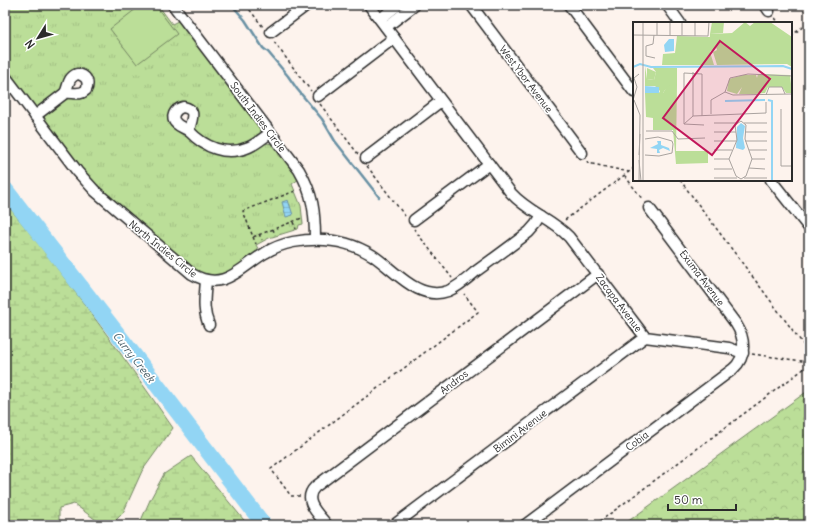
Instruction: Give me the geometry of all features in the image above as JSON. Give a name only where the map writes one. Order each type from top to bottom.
[{"type":"street","name":"South Indies Circle","points":[[173,5],[299,170],[308,188],[314,208],[315,239]]},
{"type":"street","points":[[269,34],[307,5]]},
{"type":"street","name":"Zacapa Avenue","points":[[369,5],[518,200],[557,226],[576,244],[645,337],[729,348],[743,353]]},
{"type":"street","points":[[383,23],[398,5]]},
{"type":"street","points":[[383,23],[415,5]]},
{"type":"street","name":"West Ybor Avenue","points":[[471,5],[582,153]]},
{"type":"street","points":[[569,5],[633,91]]},
{"type":"street","points":[[667,5],[679,22]]},
{"type":"street","points":[[316,97],[394,38]]},
{"type":"street","name":"North Indies Circle","points":[[5,76],[77,170],[95,191],[192,274],[206,280],[220,280],[234,276],[258,257],[275,248],[295,242],[315,239],[335,241],[360,249],[372,255],[408,282],[423,291],[443,292],[457,286]]},
{"type":"street","points":[[35,116],[66,93]]},
{"type":"street","points":[[364,159],[441,100]]},
{"type":"street","points":[[189,131],[209,147],[224,151],[249,147],[270,134]]},
{"type":"street","points":[[411,222],[489,164]]},
{"type":"street","points":[[772,181],[809,228]]},
{"type":"street","name":"Exuma Avenue","points":[[649,208],[736,324],[742,336],[743,353]]},
{"type":"street","points":[[457,286],[531,230],[541,216]]},
{"type":"street","name":"Andros","points":[[310,494],[317,485],[598,274]]},
{"type":"street","points":[[206,280],[204,307],[205,316],[209,325]]},
{"type":"street","name":"Bimini Avenue","points":[[394,525],[645,337]]},
{"type":"street","name":"Cobia","points":[[525,525],[733,369],[740,362],[743,353]]},
{"type":"street","points":[[310,494],[311,504],[327,525]]},
{"type":"path","points":[[246,5],[364,159],[457,286],[478,312],[271,469],[291,496],[310,494]]},
{"type":"path","points":[[792,35],[809,22]]},
{"type":"path","points":[[582,153],[588,163],[629,172]]},
{"type":"path","points":[[557,226],[633,169]]},
{"type":"path","points":[[625,175],[649,208]]},
{"type":"path","points":[[681,181],[809,352]]},
{"type":"path","points":[[256,244],[243,211],[295,191]]},
{"type":"path","points":[[253,237],[302,218]]},
{"type":"path","points":[[293,222],[296,229]]},
{"type":"path","points":[[273,229],[275,235]]},
{"type":"path","points":[[259,234],[262,240]]},
{"type":"path","points":[[743,353],[809,362]]},
{"type":"path","points":[[596,525],[809,365]]},
{"type":"green space","points":[[5,5],[158,5],[172,24],[180,20],[260,128],[260,133],[253,141],[238,146],[225,147],[213,144],[194,131],[194,111],[189,106],[184,104],[173,109],[171,118],[173,123],[195,142],[221,154],[239,154],[266,143],[272,144],[299,179],[292,184],[301,206],[303,224],[299,225],[298,229],[269,238],[256,245],[260,252],[244,264],[228,273],[220,276],[211,276],[202,275],[192,270],[103,195],[83,172],[45,122],[44,116],[47,112],[62,101],[70,96],[86,94],[90,88],[91,82],[87,76],[81,72],[75,71],[68,78],[65,88],[58,96],[36,108],[32,105],[5,69]]},
{"type":"green space","points":[[141,5],[155,5],[177,34],[137,64],[110,29]]},
{"type":"green space","points":[[5,202],[49,257],[133,370],[173,428],[142,471],[123,513],[111,525],[103,525],[74,504],[59,508],[59,525],[5,525]]},
{"type":"green space","points":[[809,390],[809,525],[623,525]]},
{"type":"green space","points":[[191,456],[248,525],[139,525],[164,474]]},
{"type":"water","points":[[288,200],[293,215],[286,217],[282,202]]},
{"type":"waterway","points":[[232,5],[245,20],[263,48],[288,76],[322,119],[335,141],[379,197]]},
{"type":"waterway","name":"Curry Creek","points":[[5,189],[264,525]]}]
